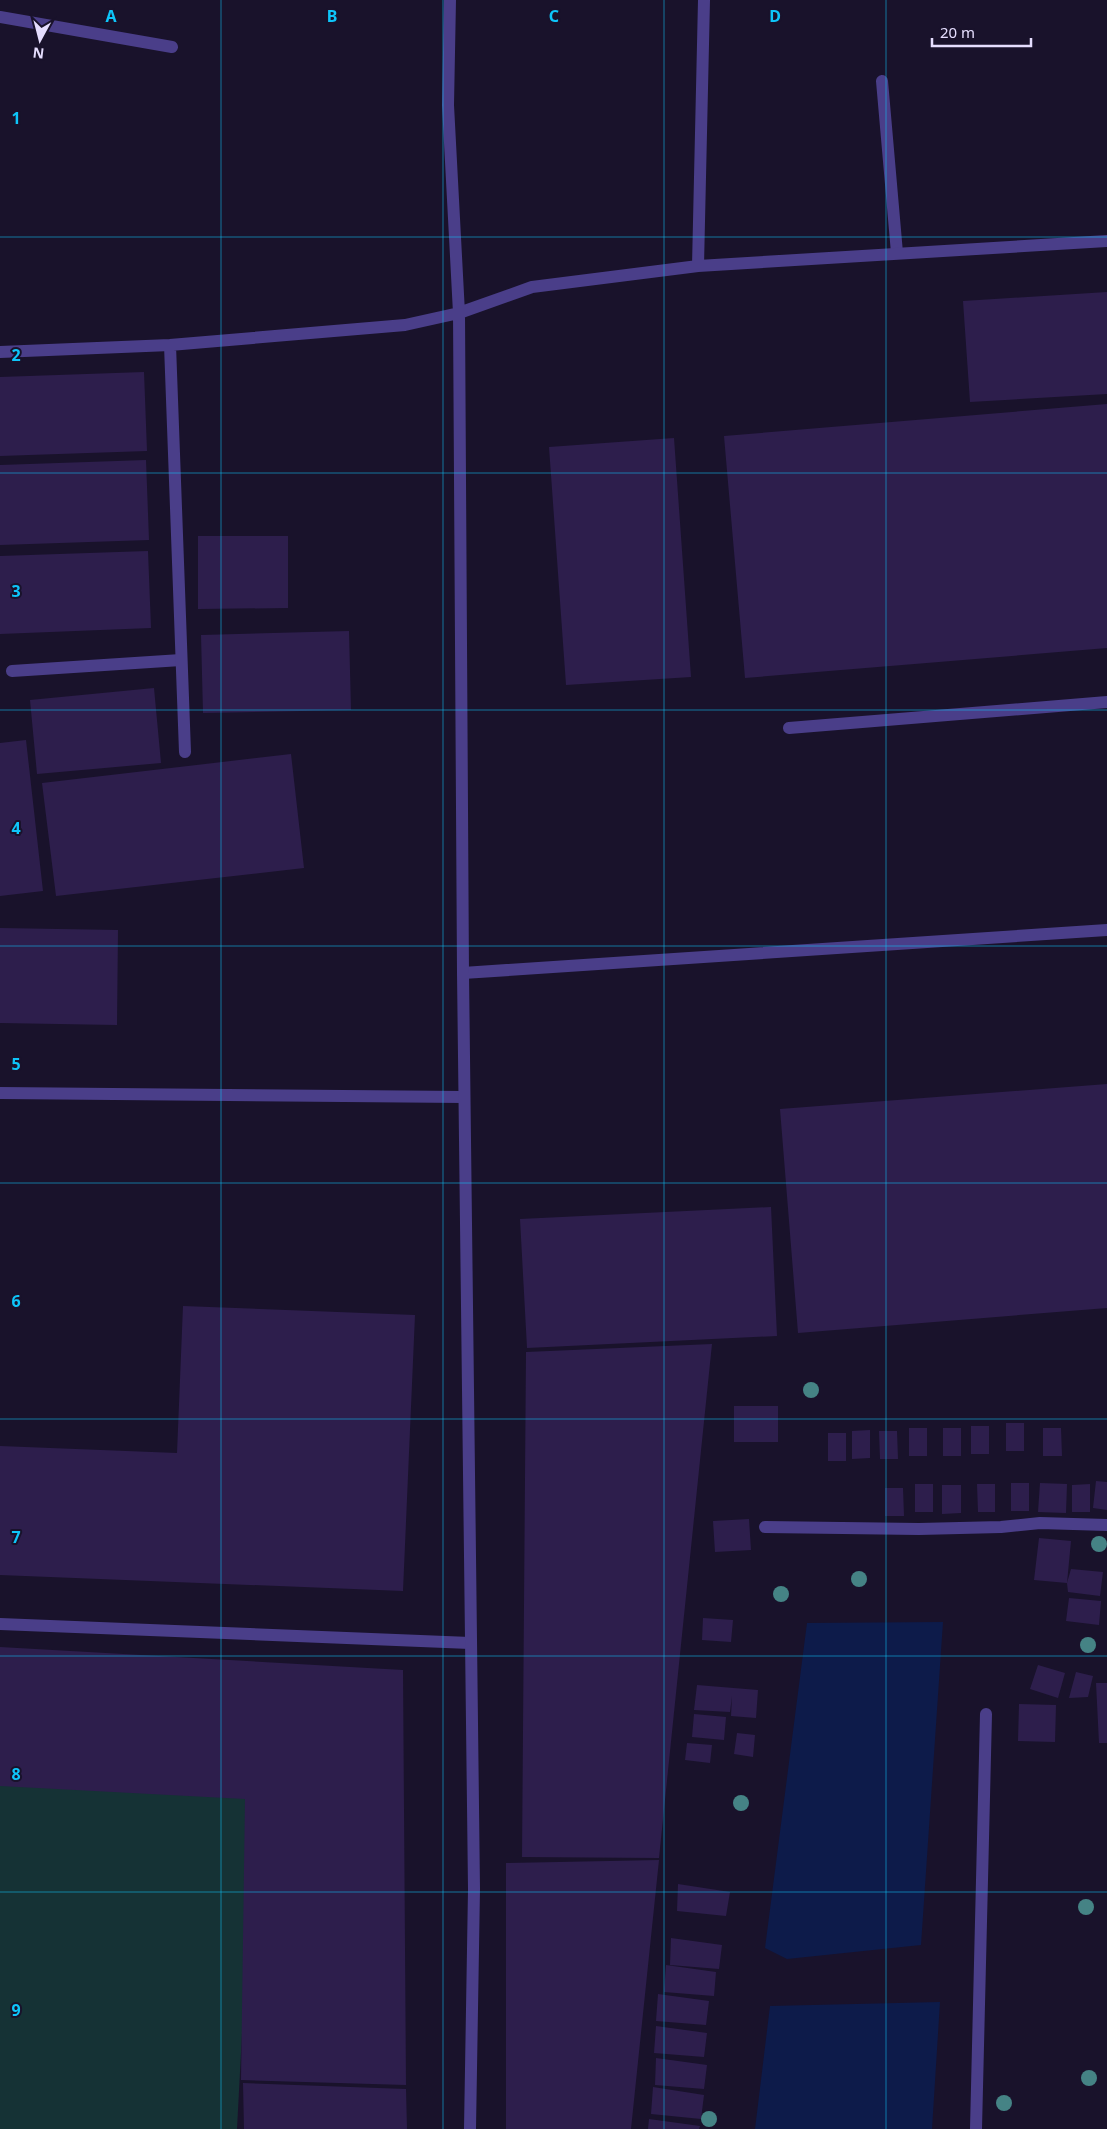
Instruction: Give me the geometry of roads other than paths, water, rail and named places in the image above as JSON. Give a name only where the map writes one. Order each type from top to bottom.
[{"type":"street","points":[[450,0],[448,104],[459,313],[464,1097],[474,1890],[470,2129]]},
{"type":"street","points":[[698,266],[704,0]]},
{"type":"street","points":[[0,17],[172,47]]},
{"type":"street","points":[[882,81],[896,253]]},
{"type":"street","points":[[0,352],[170,345],[405,325],[459,313],[532,288],[698,266],[1107,240]]},
{"type":"street","points":[[170,345],[185,752]]},
{"type":"street","points":[[12,671],[182,660]]},
{"type":"street","points":[[789,728],[1107,702]]},
{"type":"street","points":[[463,973],[1107,930]]},
{"type":"street","points":[[0,1093],[464,1097]]},
{"type":"street","points":[[765,1527],[919,1529],[1001,1527],[1040,1523],[1107,1525]]},
{"type":"street","points":[[0,1624],[470,1643]]},
{"type":"street","points":[[976,2129],[986,1714]]},
{"type":"water","points":[[943,1622],[921,1945],[787,1959],[765,1948],[807,1623]]},
{"type":"water","points":[[940,2002],[932,2129],[755,2129],[770,2006]]}]
